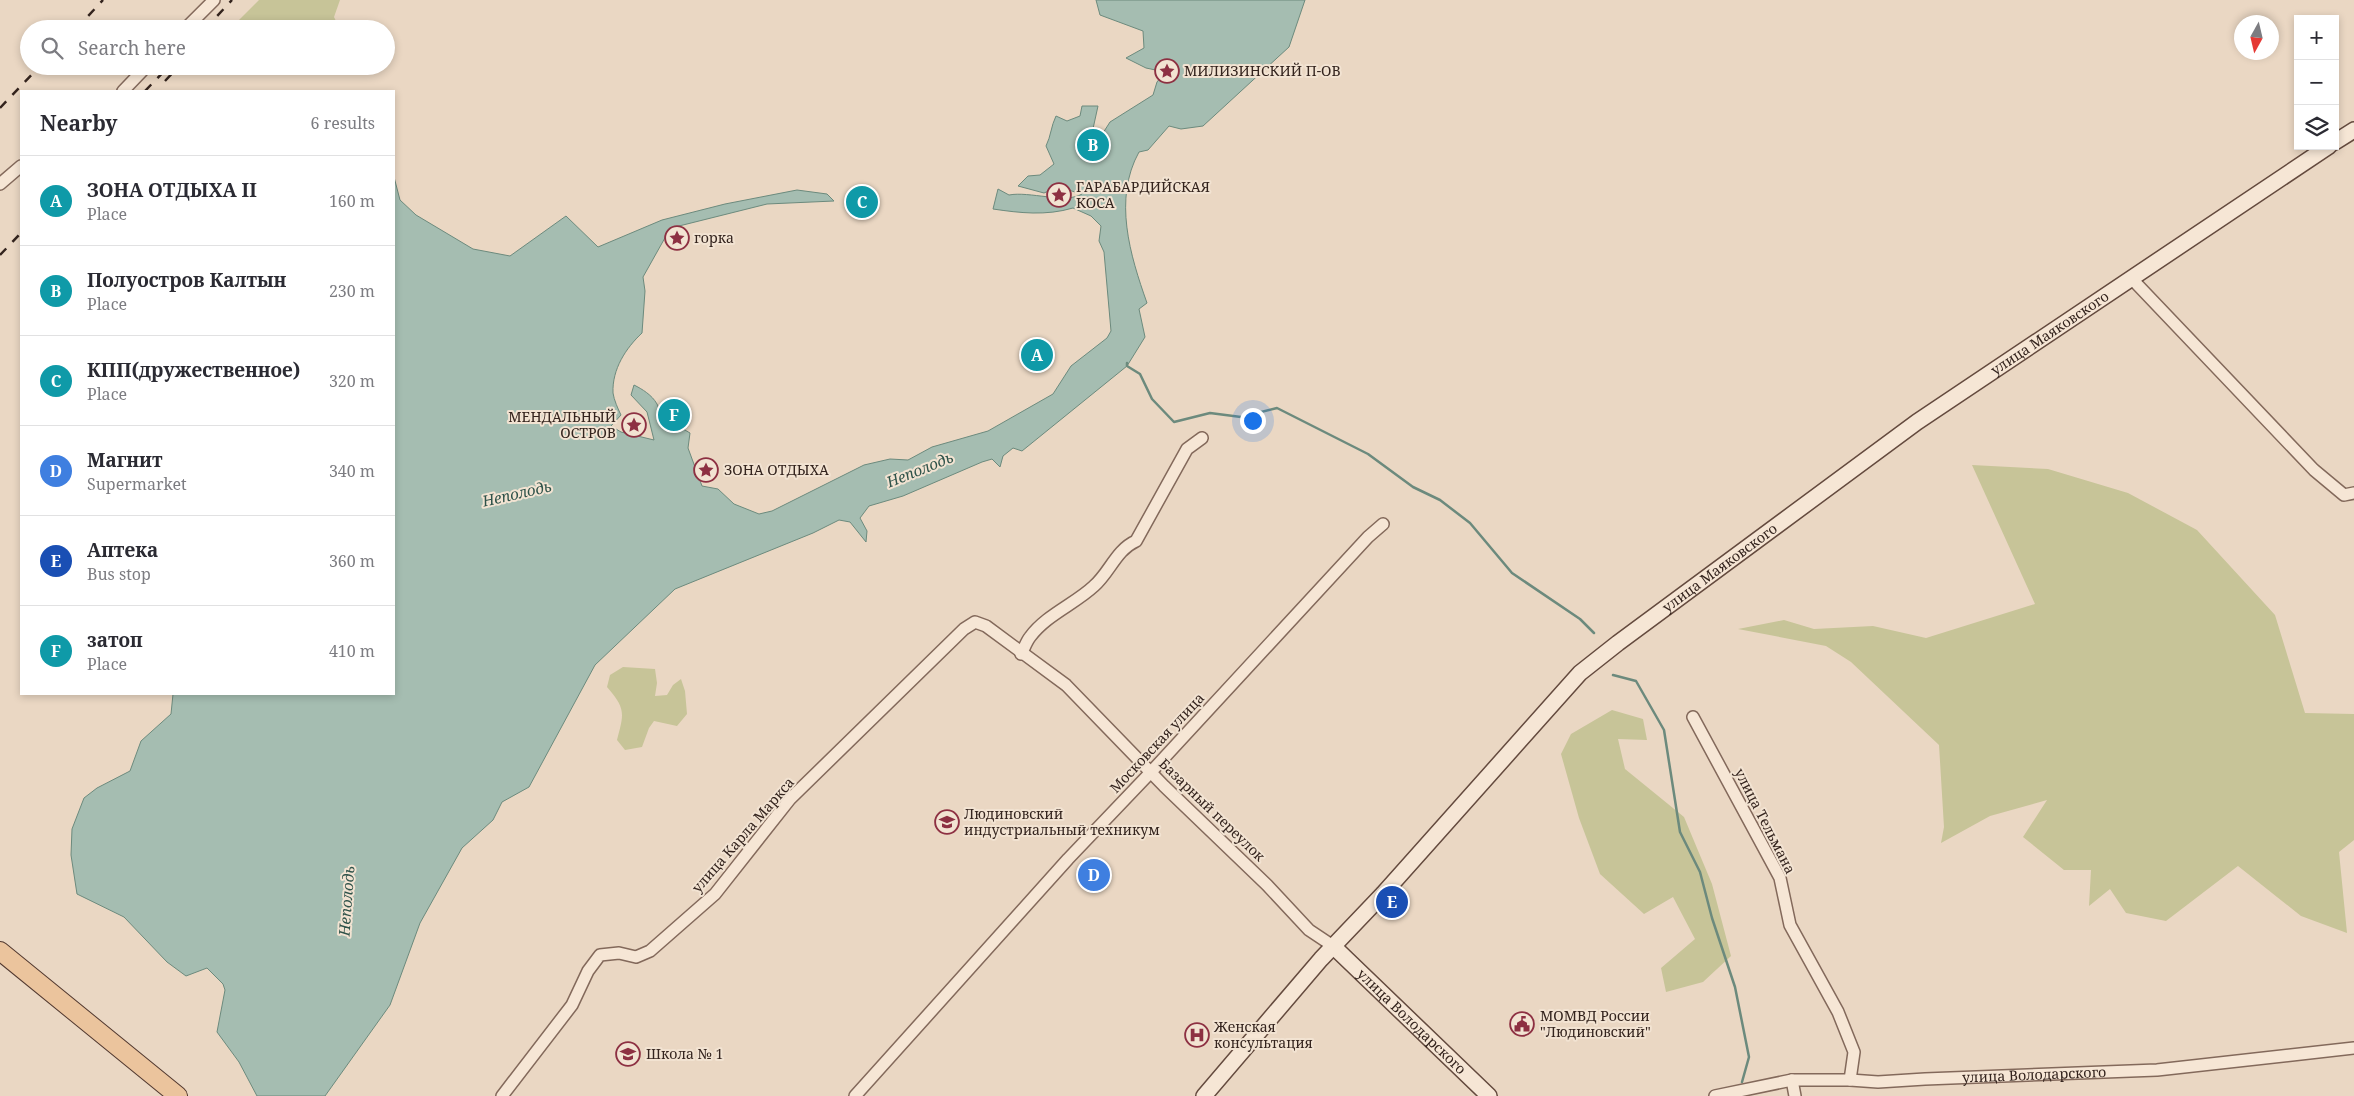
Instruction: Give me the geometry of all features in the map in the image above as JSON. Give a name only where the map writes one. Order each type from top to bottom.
[{"type":"main road","points":[[0,951],[178,1096]]},
{"type":"street","points":[[194,20],[214,0]]},
{"type":"street","points":[[124,90],[138,75]]},
{"type":"street","points":[[2339,139],[2354,130]]},
{"type":"street","name":"улица Маяковского","points":[[1204,1096],[1333,946],[1383,894],[1580,673],[1918,422],[2324,150]]},
{"type":"street","points":[[0,184],[20,167]]},
{"type":"street","points":[[2132,279],[2314,470],[2344,495],[2354,493]]},
{"type":"street","points":[[1021,654],[1029,637],[1044,623],[1095,586],[1111,563],[1130,544],[1136,541],[1187,449],[1202,438]]},
{"type":"street","name":"Московская улица","points":[[855,1096],[1068,859],[1152,772],[1368,537],[1383,524]]},
{"type":"street","name":"Базарный переулок","points":[[976,622],[986,626],[1021,654],[1066,685],[1267,885],[1309,930],[1333,946]]},
{"type":"street","name":"улица Карла Маркса","points":[[502,1096],[572,1004],[588,972],[600,954],[619,953],[636,957],[650,951],[708,901],[790,800],[964,629],[976,622]]},
{"type":"street","name":"улица Тельмана","points":[[1693,716],[1780,878],[1790,925],[1838,1012],[1854,1052],[1850,1080]]},
{"type":"street","name":"улица Володарского","points":[[1333,946],[1489,1096]]},
{"type":"street","name":"улица Володарского","points":[[1715,1096],[1792,1080],[1878,1082],[2157,1070],[2354,1048]]},
{"type":"street","points":[[1792,1080],[1795,1096]]},
{"type":"shaded area","points":[[259,0],[340,0],[334,17],[336,20],[239,20]]},
{"type":"shaded area","points":[[1972,465],[2048,469],[2128,493],[2197,530],[2275,615],[2305,713],[2354,714],[2354,840],[2339,852],[2347,933],[2301,916],[2238,866],[2166,921],[2126,913],[2110,889],[2089,906],[2091,870],[2064,870],[2023,837],[2047,800],[1990,816],[1941,843],[1944,827],[1939,745],[1851,662],[1826,646],[1738,629],[1784,620],[1814,629],[1873,626],[1926,638],[2035,604]]},
{"type":"shaded area","points":[[623,667],[655,669],[657,683],[655,696],[667,695],[673,685],[681,679],[685,691],[687,714],[677,726],[654,721],[649,728],[642,747],[625,750],[617,740],[622,712],[618,701],[607,687],[610,675]]},
{"type":"shaded area","points":[[1612,710],[1643,719],[1647,740],[1618,739],[1625,769],[1684,817],[1712,884],[1731,956],[1703,982],[1666,992],[1661,968],[1695,939],[1673,897],[1644,914],[1600,874],[1579,818],[1561,754],[1571,734]]},
{"type":"water","name":"Неполодь","points":[[1096,0],[1305,0],[1289,47],[1203,126],[1181,129],[1169,126],[1148,150],[1139,152],[1131,170],[1127,189],[1127,227],[1135,266],[1147,303],[1139,309],[1145,337],[1127,366],[1022,451],[1013,448],[1003,456],[1000,467],[992,459],[903,496],[869,506],[860,518],[867,531],[866,542],[850,522],[839,520],[813,533],[675,589],[595,665],[529,787],[502,802],[493,820],[462,848],[420,923],[390,1005],[325,1096],[257,1096],[239,1062],[217,1032],[225,990],[223,984],[207,968],[186,976],[167,962],[124,917],[77,894],[71,855],[72,829],[84,798],[97,788],[130,771],[141,741],[171,714],[173,695],[395,695],[395,181],[400,200],[416,215],[473,249],[510,256],[566,216],[598,247],[662,220],[725,204],[797,190],[827,194],[834,201],[767,204],[675,227],[666,236],[643,277],[645,291],[642,333],[621,360],[613,384],[613,393],[621,415],[611,426],[621,432],[654,440],[647,412],[631,395],[634,385],[647,393],[655,401],[667,427],[678,426],[690,433],[688,448],[702,486],[718,489],[734,504],[759,514],[772,511],[864,465],[890,459],[908,460],[932,447],[988,431],[1053,394],[1071,366],[1107,338],[1111,331],[1104,252],[1099,241],[1101,226],[1091,216],[1073,208],[1043,213],[1023,213],[993,209],[998,189],[1009,195],[1057,198],[1075,197],[1082,194],[1058,187],[1044,193],[1018,186],[1028,176],[1040,175],[1054,164],[1046,146],[1056,116],[1067,121],[1080,116],[1082,106],[1098,106],[1087,156],[1093,157],[1096,144],[1110,122],[1153,95],[1157,82],[1165,72],[1146,68],[1126,58],[1144,48],[1143,31],[1100,15]]},
{"type":"waterway","points":[[1127,363],[1127,366],[1140,374],[1152,399],[1174,422],[1210,413],[1241,417],[1277,408],[1368,454],[1413,487],[1440,500],[1470,523],[1512,573],[1580,619],[1594,633]]},
{"type":"waterway","points":[[1613,675],[1636,681],[1664,730],[1680,832],[1700,872],[1712,918],[1735,987],[1749,1057],[1742,1082]]},
{"type":"railway","points":[[84,20],[103,0]]},
{"type":"railway","points":[[213,20],[232,0]]},
{"type":"railway","points":[[0,108],[31,75]]},
{"type":"railway","points":[[146,90],[160,75]]},
{"type":"railway","points":[[165,81],[171,75]]},
{"type":"railway","points":[[0,255],[20,234]]},
{"type":"place","name":"МИЛИЗИНСКИЙ П-ОВ","points":[[1167,71]]},
{"type":"place","name":"Полуостров Калтын","points":[[1093,145]]},
{"type":"place","name":"ГАРАБАРДИЙСКАЯ КОСА","points":[[1059,195]]},
{"type":"place","name":"КПП(дружественное)","points":[[862,202]]},
{"type":"place","name":"горка","points":[[677,238]]},
{"type":"place","name":"ЗОНА ОТДЫХА II","points":[[1037,355]]},
{"type":"place","name":"затоп","points":[[674,415]]},
{"type":"place","name":"МЕНДАЛЬНЫЙ ОСТРОВ","points":[[634,425]]},
{"type":"place","name":"ЗОНА ОТДЫХА","points":[[706,470]]},
{"type":"place","name":"Людиновский индустриальный техникум","points":[[947,822]]},
{"type":"place","name":"Магнит","points":[[1094,875]]},
{"type":"place","name":"Аптека","points":[[1392,902]]},
{"type":"place","name":"МОМВД России \"Людиновский\"","points":[[1522,1024]]},
{"type":"place","name":"Женская консультация","points":[[1197,1035]]},
{"type":"place","name":"Школа № 1","points":[[628,1054]]}]
